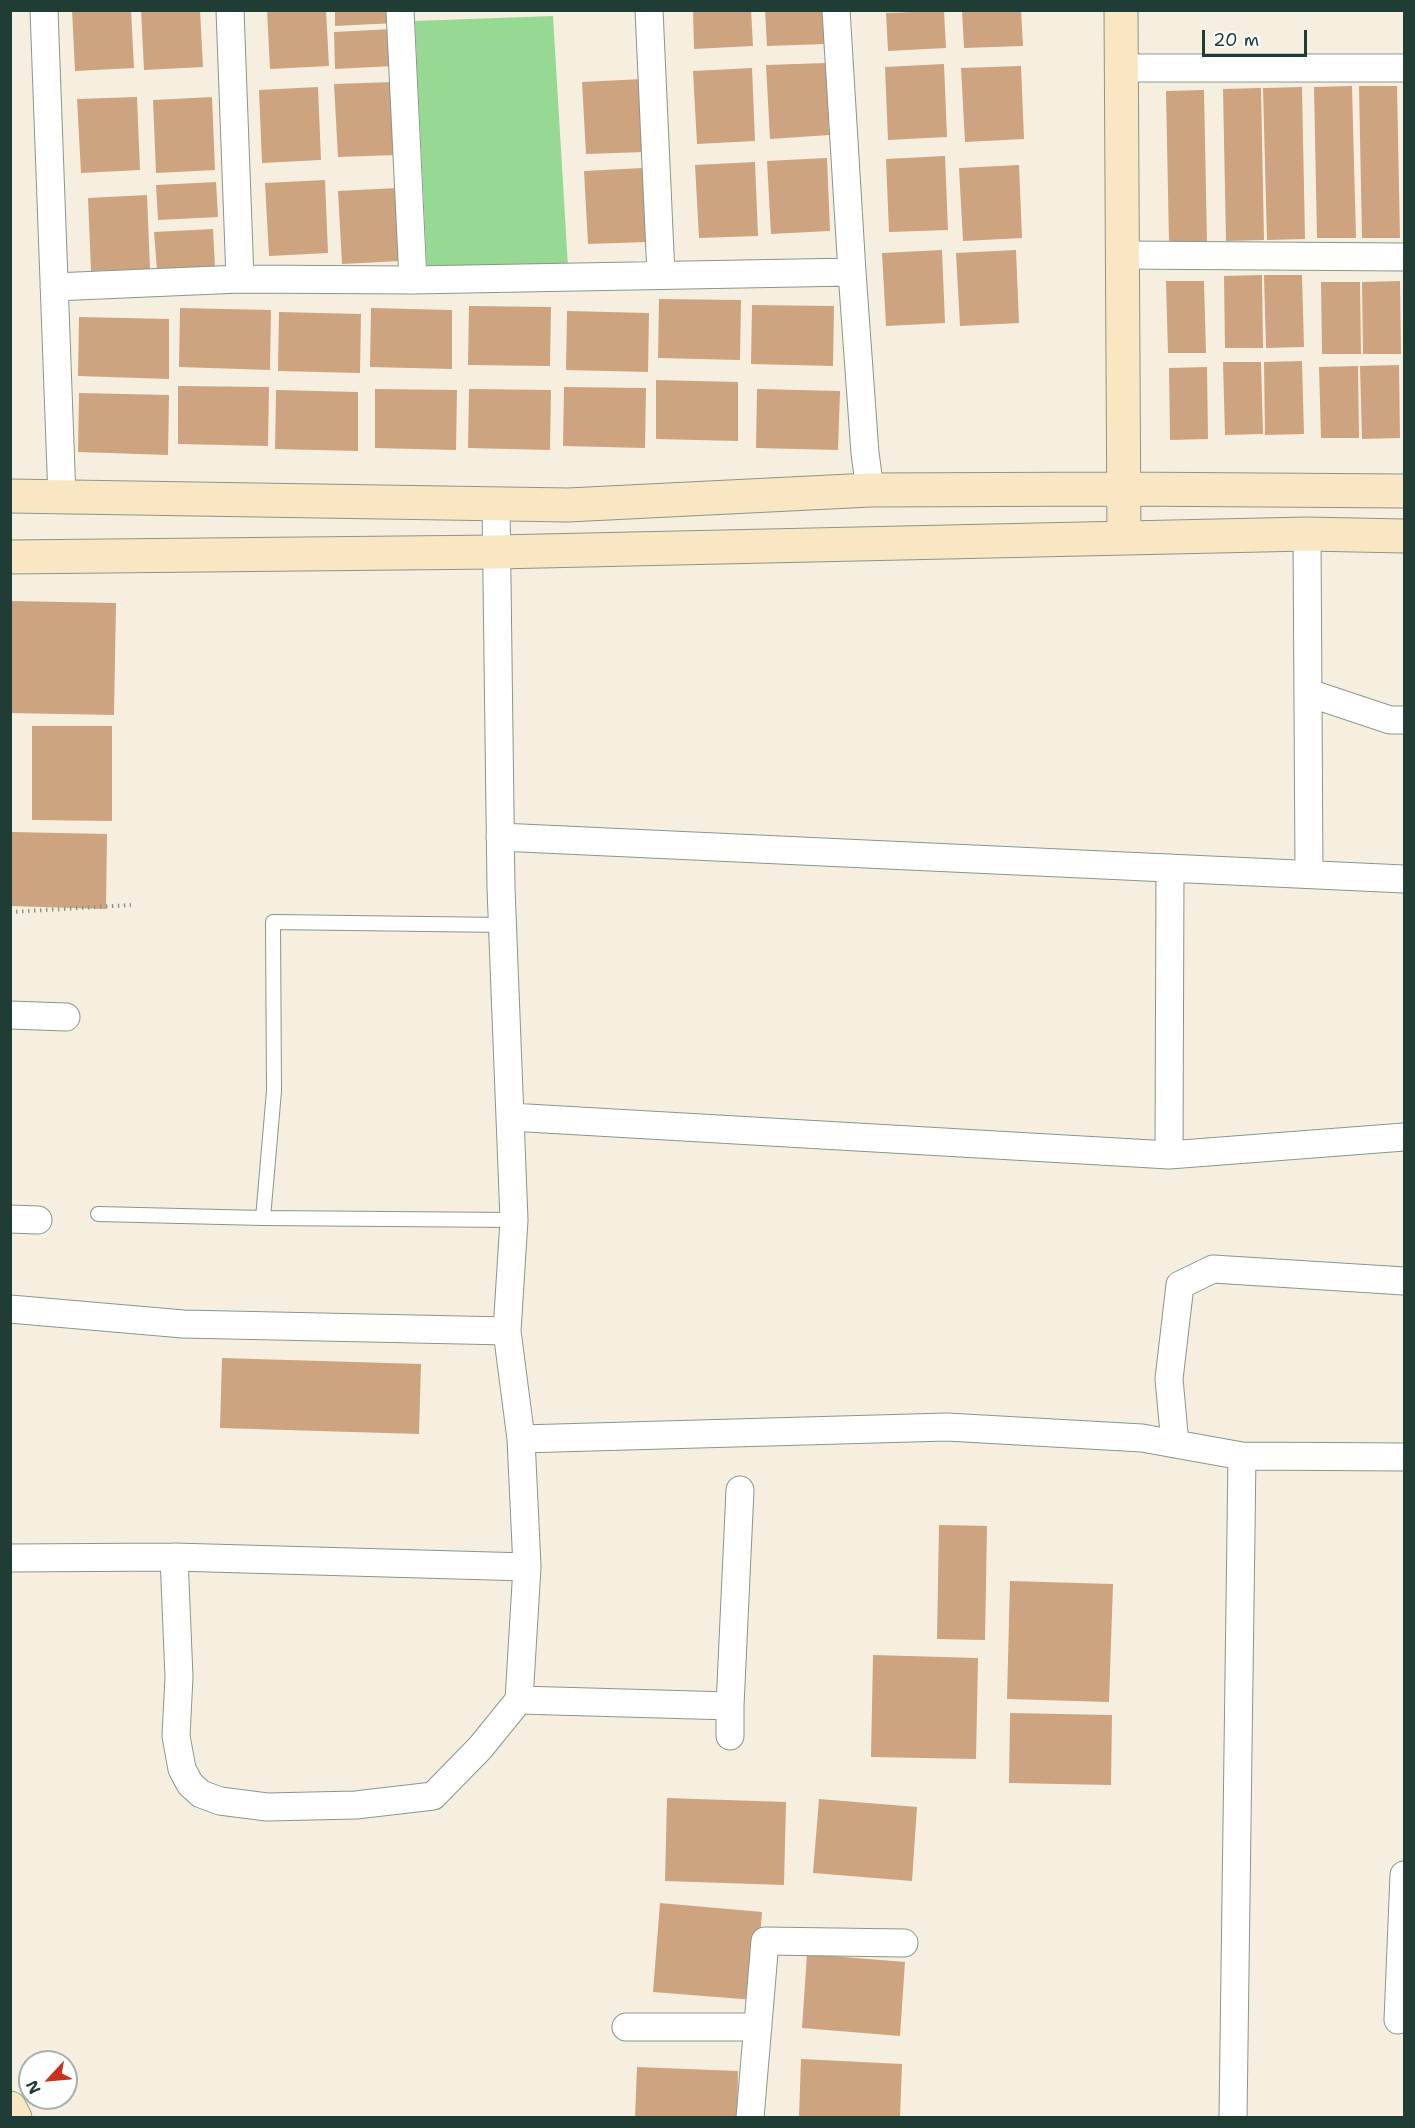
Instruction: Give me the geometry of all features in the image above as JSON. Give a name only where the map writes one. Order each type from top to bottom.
[{"type":"street","points":[[44,10],[62,498]]},
{"type":"street","points":[[230,10],[240,279]]},
{"type":"street","points":[[400,10],[413,280]]},
{"type":"street","points":[[649,10],[661,275]]},
{"type":"street","points":[[836,10],[852,272],[865,453],[870,490]]},
{"type":"street","points":[[1121,10],[1124,538]]},
{"type":"street","points":[[1121,68],[1404,68]]},
{"type":"street","points":[[1122,255],[1404,257]]},
{"type":"street","points":[[54,287],[240,279],[413,280],[852,272]]},
{"type":"street","points":[[10,496],[568,505],[870,490],[1404,491]]},
{"type":"street","points":[[174,1557],[179,1677],[176,1736],[182,1769],[190,1784],[201,1794],[220,1801],[267,1807],[356,1805],[433,1796],[480,1748],[519,1700],[527,1567],[521,1438],[507,1331],[514,1220],[502,925],[496,504]]},
{"type":"street","points":[[1307,534],[1310,874]]},
{"type":"street","points":[[10,557],[497,552],[1307,534],[1404,536]]},
{"type":"street","points":[[1309,693],[1390,720],[1404,720]]},
{"type":"street","points":[[500,837],[1404,879]]},
{"type":"street","points":[[1169,1155],[1170,868]]},
{"type":"street","points":[[10,1015],[66,1017]]},
{"type":"street","points":[[510,1117],[1169,1155],[1404,1137]]},
{"type":"street","points":[[10,1220],[38,1220]]},
{"type":"street","points":[[1175,1444],[1169,1379],[1180,1285],[1213,1269],[1404,1281]]},
{"type":"street","points":[[10,1309],[183,1324],[507,1331]]},
{"type":"street","points":[[521,1438],[948,1427],[1142,1438],[1242,1456],[1404,1457]]},
{"type":"street","points":[[1233,2118],[1242,1456]]},
{"type":"street","points":[[730,1736],[740,1490]]},
{"type":"street","points":[[10,1558],[174,1557],[527,1567]]},
{"type":"street","points":[[519,1700],[730,1706]]},
{"type":"street","points":[[1398,2019],[1404,1875]]},
{"type":"street","points":[[750,2118],[765,1941],[904,1943]]},
{"type":"street","points":[[626,2027],[758,2026]]},
{"type":"street","points":[[10,2108],[15,2118]]},
{"type":"lane","points":[[262,1218],[274,1091],[273,922],[502,925]]},
{"type":"lane","points":[[98,1214],[514,1220]]},
{"type":"path","points":[[10,912],[131,905]]},
{"type":"green space","points":[[553,16],[568,267],[427,267],[415,21]]},
{"type":"building","points":[[72,10],[131,10],[134,68],[75,71]]},
{"type":"building","points":[[141,10],[200,10],[203,67],[144,70]]},
{"type":"building","points":[[267,10],[326,10],[329,66],[270,69]]},
{"type":"building","points":[[335,10],[394,10],[395,23],[335,26]]},
{"type":"building","points":[[693,10],[751,10],[753,46],[694,49]]},
{"type":"building","points":[[765,10],[825,10],[826,44],[767,46]]},
{"type":"building","points":[[962,10],[1021,10],[1023,46],[964,48]]},
{"type":"building","points":[[944,11],[946,48],[888,51],[886,13]]},
{"type":"building","points":[[392,29],[394,66],[335,69],[334,32]]},
{"type":"building","points":[[826,63],[829,135],[770,139],[766,65]]},
{"type":"building","points":[[944,64],[947,137],[888,140],[885,67]]},
{"type":"building","points":[[1021,66],[1024,139],[965,142],[961,68]]},
{"type":"building","points":[[752,68],[755,141],[697,144],[693,71]]},
{"type":"building","points":[[642,79],[645,152],[586,154],[582,82]]},
{"type":"building","points":[[393,82],[396,155],[338,157],[334,84]]},
{"type":"building","points":[[1352,86],[1356,238],[1317,238],[1314,87]]},
{"type":"building","points":[[1359,86],[1397,86],[1400,238],[1362,238]]},
{"type":"building","points":[[318,87],[321,160],[262,163],[259,90]]},
{"type":"building","points":[[1302,87],[1305,239],[1267,240],[1263,88]]},
{"type":"building","points":[[1261,88],[1264,240],[1226,241],[1223,89]]},
{"type":"building","points":[[1204,90],[1207,242],[1169,243],[1166,91]]},
{"type":"building","points":[[137,97],[140,170],[81,173],[77,99]]},
{"type":"building","points":[[212,97],[215,170],[156,173],[153,100]]},
{"type":"building","points":[[945,156],[948,230],[889,232],[886,159]]},
{"type":"building","points":[[827,158],[830,231],[771,234],[767,161]]},
{"type":"building","points":[[755,162],[758,236],[699,238],[695,165]]},
{"type":"building","points":[[1019,165],[1022,238],[963,241],[959,168]]},
{"type":"building","points":[[643,168],[647,242],[588,244],[584,171]]},
{"type":"building","points":[[325,180],[328,253],[269,256],[265,183]]},
{"type":"building","points":[[216,182],[218,217],[158,220],[156,185]]},
{"type":"building","points":[[397,188],[400,261],[342,264],[338,191]]},
{"type":"building","points":[[147,195],[150,269],[91,271],[88,198]]},
{"type":"building","points":[[213,229],[215,267],[157,270],[154,232]]},
{"type":"building","points":[[942,250],[945,323],[886,326],[882,253]]},
{"type":"building","points":[[1016,250],[1019,323],[960,326],[956,253]]},
{"type":"building","points":[[1262,275],[1263,348],[1225,348],[1224,276]]},
{"type":"building","points":[[1264,275],[1302,275],[1304,347],[1266,348]]},
{"type":"building","points":[[1166,281],[1204,281],[1206,353],[1168,353]]},
{"type":"building","points":[[1400,281],[1401,354],[1363,354],[1362,282]]},
{"type":"building","points":[[1321,282],[1360,282],[1361,354],[1322,354]]},
{"type":"building","points":[[659,299],[741,300],[740,360],[658,358]]},
{"type":"building","points":[[752,305],[834,306],[833,366],[751,364]]},
{"type":"building","points":[[469,306],[551,307],[550,366],[468,365]]},
{"type":"building","points":[[180,308],[271,310],[270,370],[179,367]]},
{"type":"building","points":[[371,308],[452,310],[452,369],[370,367]]},
{"type":"building","points":[[567,311],[649,313],[648,372],[566,370]]},
{"type":"building","points":[[279,312],[361,314],[360,373],[278,371]]},
{"type":"building","points":[[79,317],[169,319],[169,379],[78,376]]},
{"type":"building","points":[[1302,361],[1304,434],[1265,435],[1264,362]]},
{"type":"building","points":[[1223,362],[1261,362],[1263,434],[1225,435]]},
{"type":"building","points":[[1399,365],[1400,438],[1362,439],[1360,366]]},
{"type":"building","points":[[1358,366],[1359,438],[1321,438],[1319,367]]},
{"type":"building","points":[[1207,367],[1208,439],[1170,440],[1169,368]]},
{"type":"building","points":[[656,380],[738,382],[738,441],[656,439]]},
{"type":"building","points":[[178,386],[269,387],[268,446],[178,444]]},
{"type":"building","points":[[564,387],[646,388],[645,448],[563,446]]},
{"type":"building","points":[[375,389],[457,390],[456,450],[375,448]]},
{"type":"building","points":[[469,389],[551,390],[550,450],[468,448]]},
{"type":"building","points":[[757,389],[840,391],[838,450],[756,448]]},
{"type":"building","points":[[276,390],[358,392],[358,451],[275,449]]},
{"type":"building","points":[[79,393],[169,395],[168,455],[78,452]]},
{"type":"building","points":[[10,601],[116,603],[114,715],[10,713]]},
{"type":"building","points":[[32,726],[112,726],[112,821],[32,820]]},
{"type":"building","points":[[11,832],[107,834],[106,909],[10,906]]},
{"type":"building","points":[[222,1358],[421,1364],[419,1434],[220,1428]]},
{"type":"building","points":[[939,1525],[987,1526],[985,1640],[937,1639]]},
{"type":"building","points":[[1010,1581],[1113,1584],[1109,1702],[1007,1699]]},
{"type":"building","points":[[873,1655],[978,1658],[976,1759],[871,1757]]},
{"type":"building","points":[[1010,1713],[1112,1715],[1111,1785],[1009,1783]]},
{"type":"building","points":[[667,1798],[786,1802],[784,1885],[665,1881]]},
{"type":"building","points":[[819,1799],[917,1807],[912,1881],[813,1873]]},
{"type":"building","points":[[660,1903],[762,1912],[755,2000],[653,1992]]},
{"type":"building","points":[[807,1954],[905,1962],[900,2036],[802,2028]]},
{"type":"building","points":[[801,2059],[902,2064],[900,2118],[799,2118]]},
{"type":"building","points":[[637,2067],[738,2071],[737,2118],[635,2118]]}]
